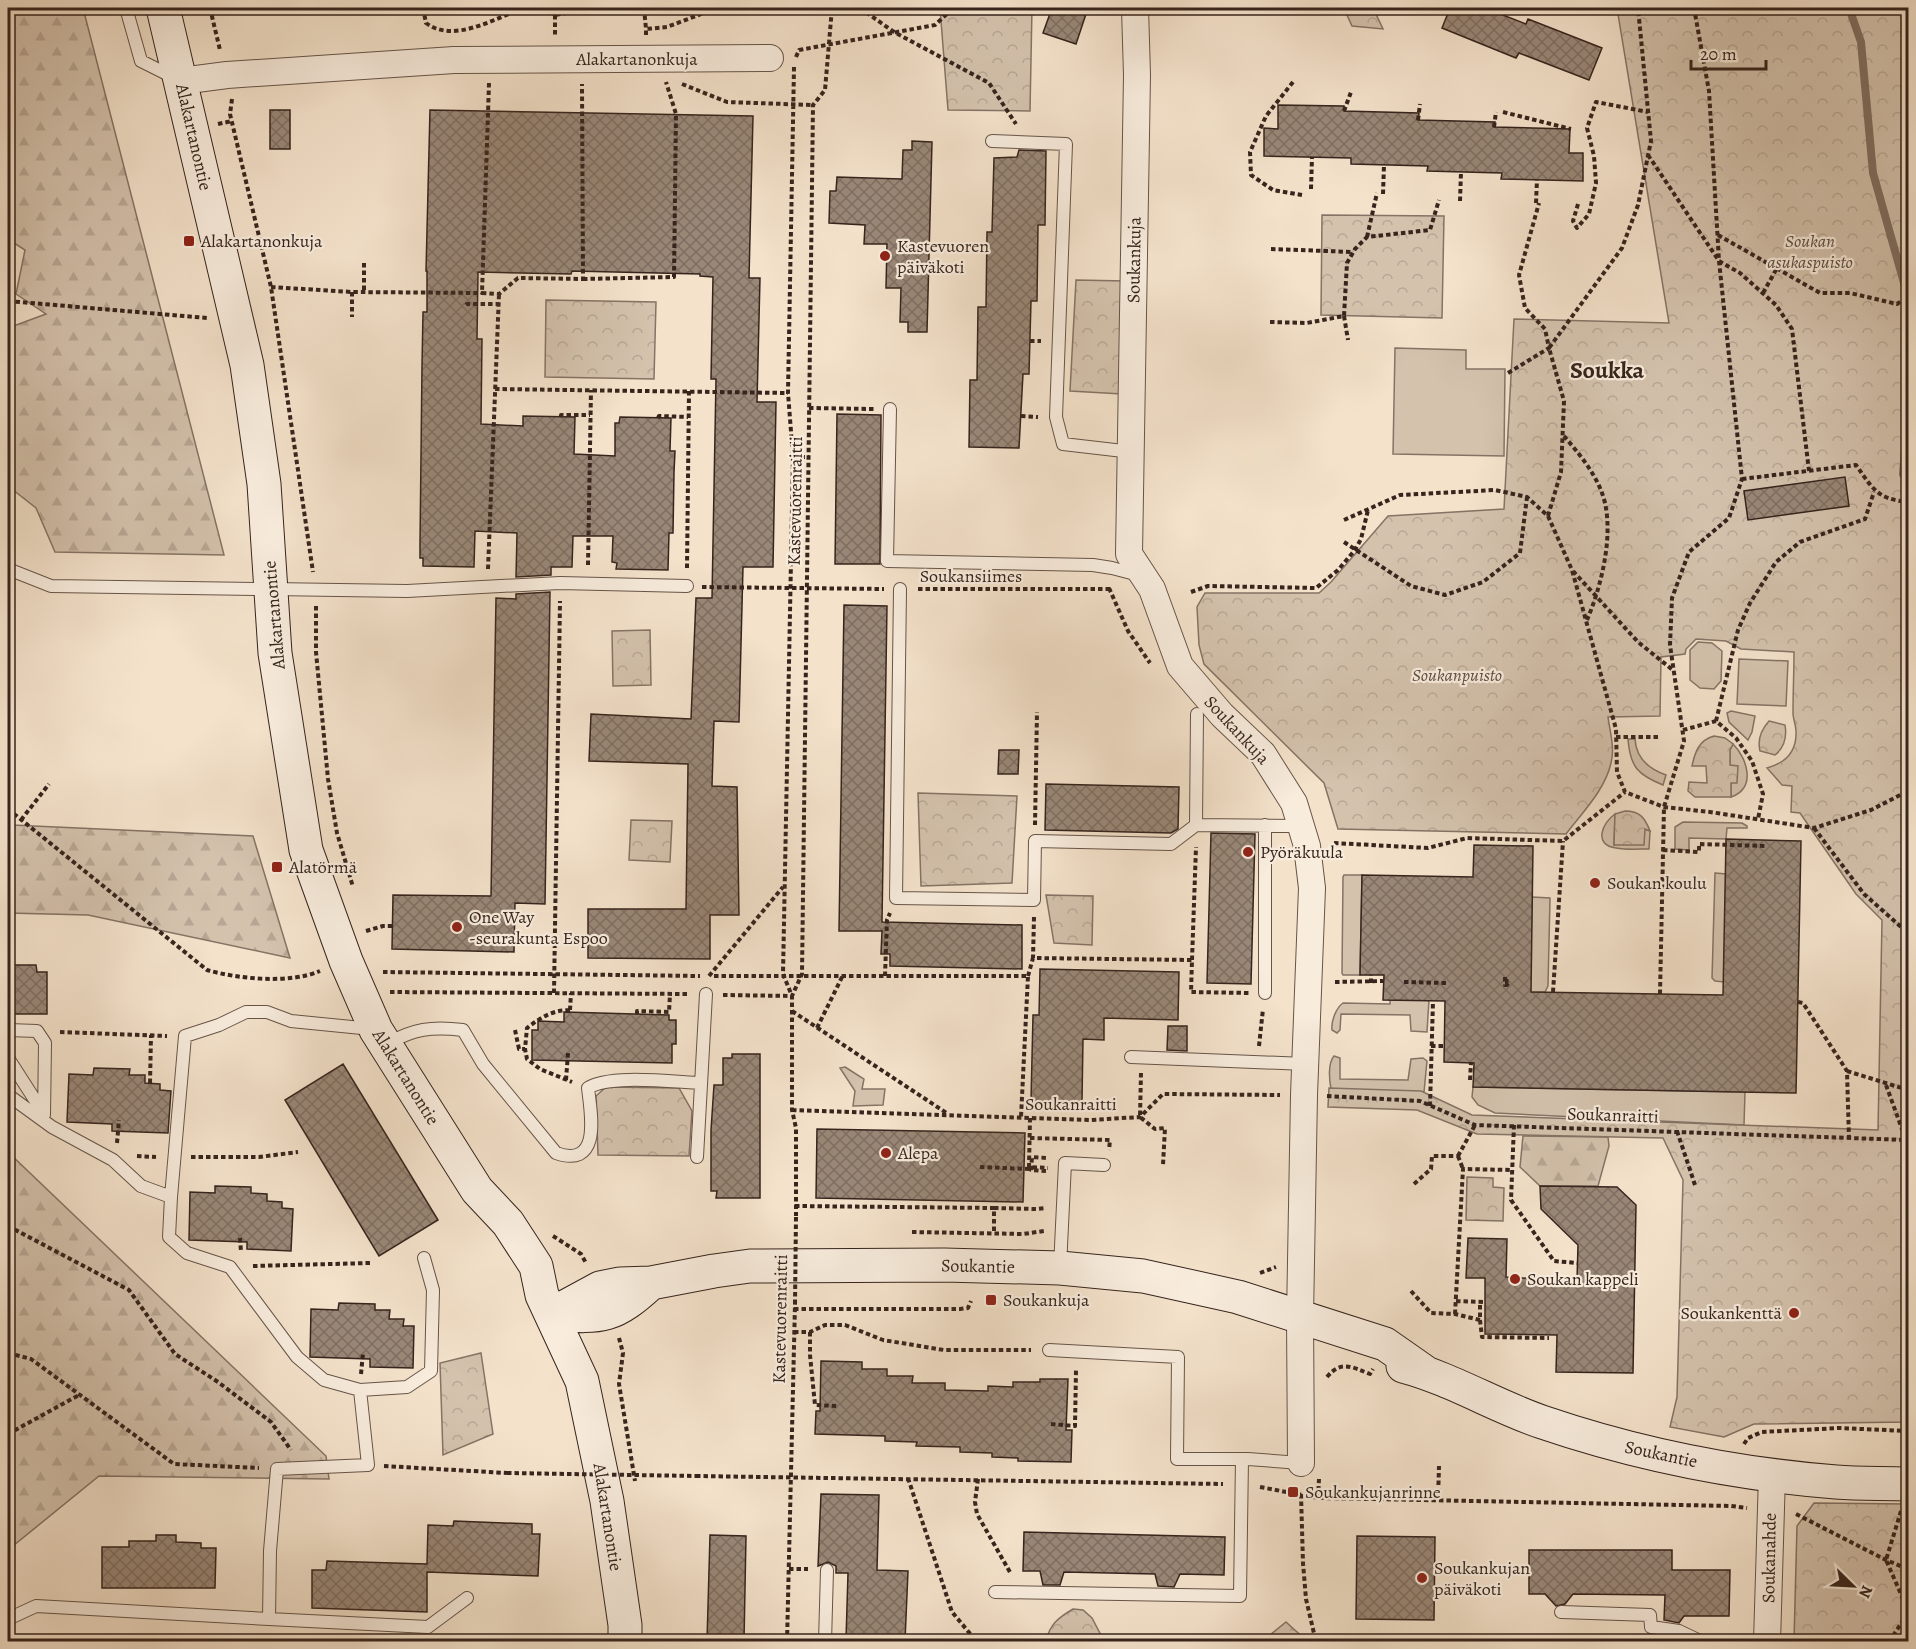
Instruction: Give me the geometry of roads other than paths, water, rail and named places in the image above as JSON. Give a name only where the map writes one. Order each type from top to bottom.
[{"type":"street","name":"Alakartanontie","points":[[163,8],[247,365],[264,484],[275,653],[306,850],[346,961],[380,1037],[477,1190],[490,1231],[518,1274],[547,1304],[582,1381],[607,1501],[625,1625],[625,1641]]},
{"type":"street","name":"Soukankuja","points":[[1135,8],[1137,75],[1129,554],[1148,582],[1180,666],[1222,715],[1263,754],[1294,802],[1307,846],[1312,888],[1305,1064],[1300,1317],[1301,1463]]},
{"type":"street","name":"Alakartanonkuja","points":[[181,81],[227,75],[490,59],[770,58]]},
{"type":"street","name":"Soukantie","points":[[547,1304],[620,1284],[651,1284],[750,1266],[987,1266],[1060,1268],[1143,1276],[1238,1297],[1300,1317],[1378,1360],[1425,1372],[1540,1422],[1597,1439],[1674,1458],[1906,1494]]},
{"type":"street","name":"Soukanahde","points":[[1767,1641],[1772,1474]]},
{"type":"lane","points":[[126,8],[141,61],[181,81]]},
{"type":"lane","points":[[992,141],[1066,144],[1056,417],[1063,444],[1132,452]]},
{"type":"lane","points":[[890,409],[887,561],[1094,565],[1112,567],[1148,582]]},
{"type":"lane","points":[[8,569],[51,586],[408,591],[560,583],[687,586]]},
{"type":"lane","points":[[900,589],[896,898],[1034,900],[1035,841],[1171,844],[1197,825],[1301,826]]},
{"type":"lane","points":[[1197,714],[1197,825]]},
{"type":"lane","points":[[1265,825],[1265,993]]},
{"type":"lane","points":[[697,1156],[706,994]]},
{"type":"lane","points":[[424,1258],[433,1290],[430,1371],[407,1387],[360,1390],[324,1380],[297,1357],[230,1268],[187,1252],[169,1237],[185,1036],[246,1012],[267,1011],[291,1021],[380,1037],[438,1027],[463,1030],[483,1064],[556,1153],[567,1156],[577,1155],[589,1144],[592,1128],[588,1088],[595,1083],[611,1080],[701,1083]]},
{"type":"lane","points":[[8,1030],[37,1031],[45,1043],[44,1115]]},
{"type":"lane","points":[[1131,1057],[1305,1064]]},
{"type":"lane","points":[[8,1058],[52,1127]]},
{"type":"lane","points":[[8,1095],[52,1127],[113,1160],[141,1186],[171,1197]]},
{"type":"lane","points":[[1060,1268],[1065,1163],[1107,1161]]},
{"type":"lane","points":[[1049,1350],[1178,1357],[1176,1459],[1242,1459],[1301,1463]]},
{"type":"lane","points":[[269,1619],[270,1551],[277,1469],[368,1465],[360,1390]]},
{"type":"lane","points":[[995,1592],[1240,1596],[1242,1459]]},
{"type":"lane","points":[[820,1569],[825,1641]]},
{"type":"lane","points":[[8,1619],[36,1606],[428,1627],[467,1598]]},
{"type":"lane","points":[[1561,1612],[1650,1615],[1651,1627],[1679,1631],[1702,1641]]},
{"type":"waterway","points":[[1849,8],[1861,42],[1873,173],[1908,297]]},
{"type":"waterway","points":[[1903,474],[1908,414]]},
{"type":"place","name":"Alakartanonkuja","points":[[189,241]]},
{"type":"place","name":"Kastevuoren päiväkoti","points":[[885,256]]},
{"type":"place","name":"Pyöräkuula","points":[[1248,852]]},
{"type":"place","name":"Alatörmä","points":[[277,867]]},
{"type":"place","name":"Soukan koulu","points":[[1595,883]]},
{"type":"place","name":"One Way -seurakunta Espoo","points":[[457,927]]},
{"type":"place","name":"Alepa","points":[[886,1153]]},
{"type":"place","name":"Soukan kappeli","points":[[1515,1279]]},
{"type":"place","name":"Soukankuja","points":[[991,1300]]},
{"type":"place","name":"Soukankenttä","points":[[1794,1313]]},
{"type":"place","name":"Soukankujanrinne","points":[[1293,1492]]},
{"type":"place","name":"Soukankujan päiväkoti","points":[[1422,1578]]},
{"type":"district","name":"Soukka","points":[[1607,370]]},
{"type":"park label","name":"Soukan asukaspuisto","points":[[1810,251]]},
{"type":"park label","name":"Soukanpuisto","points":[[1457,675]]}]
